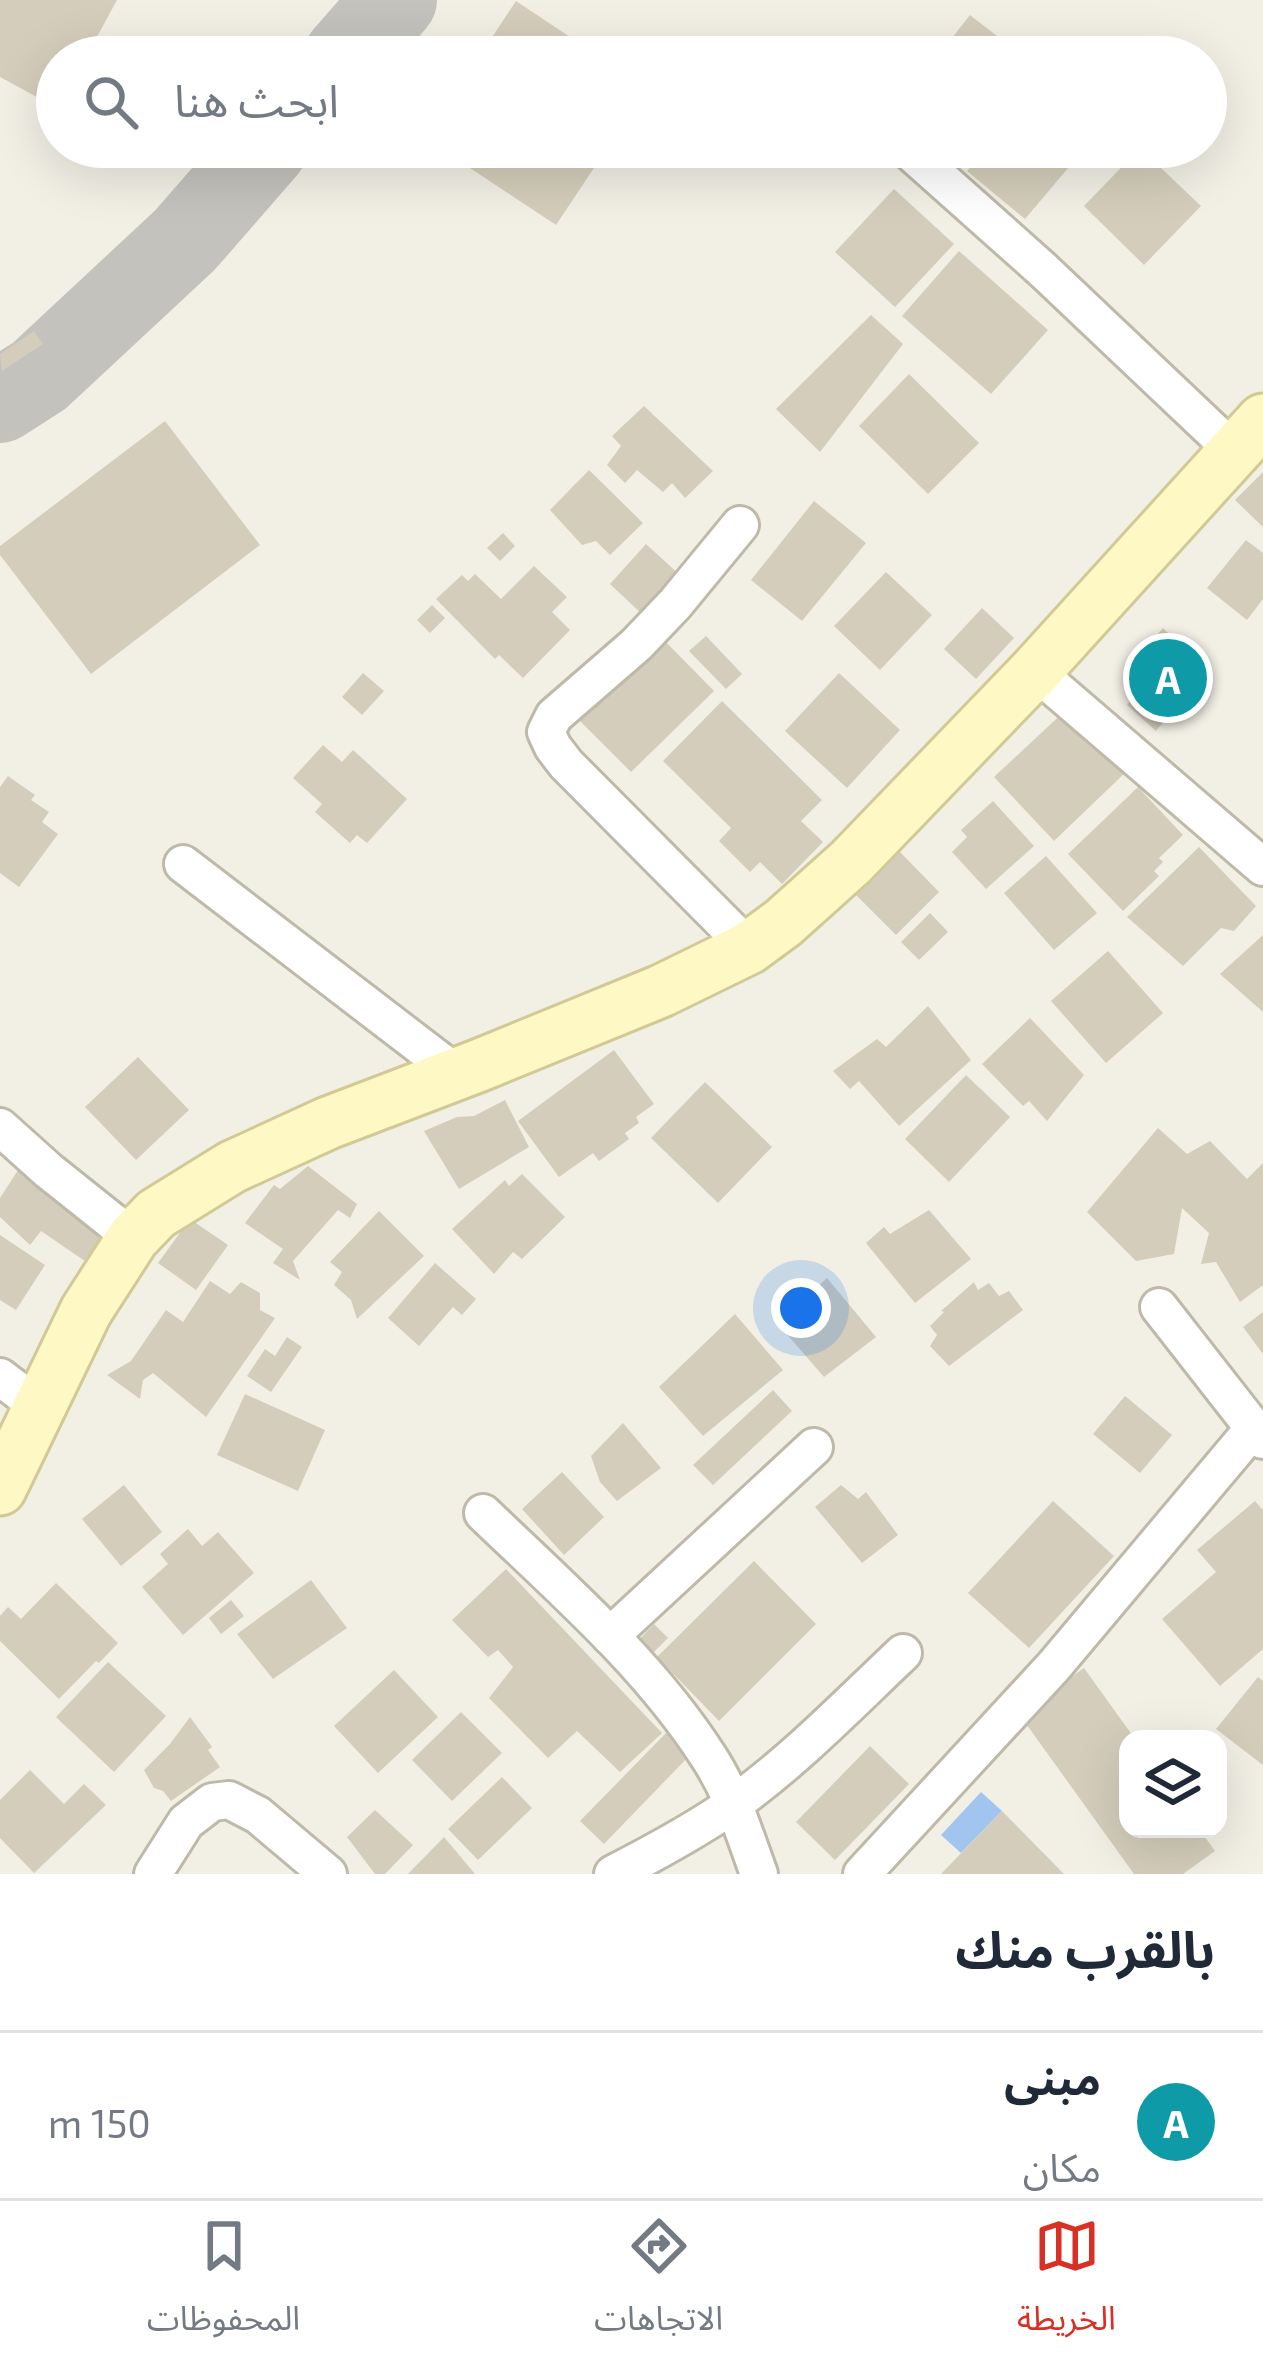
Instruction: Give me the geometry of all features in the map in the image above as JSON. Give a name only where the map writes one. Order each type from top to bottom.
[{"type":"main road","points":[[0,1489],[19,1391],[86,1311],[133,1238],[156,1214],[232,1167],[328,1123],[661,991],[749,948],[851,862],[1035,671],[1248,435]]},
{"type":"street","points":[[929,168],[1043,270],[1248,435]]},
{"type":"street","points":[[740,525],[675,604],[554,716],[546,732],[566,764],[749,948]]},
{"type":"street","points":[[1035,671],[1263,867]]},
{"type":"street","points":[[183,864],[457,1074]]},
{"type":"street","points":[[0,1127],[133,1238]]},
{"type":"street","points":[[862,1874],[1258,1434],[1159,1307]]},
{"type":"street","points":[[610,1636],[814,1447]]},
{"type":"street","points":[[483,1513],[610,1636],[676,1710],[710,1758],[734,1804],[759,1874]]},
{"type":"street","points":[[613,1874],[734,1804],[799,1752],[903,1652]]},
{"type":"street","points":[[153,1874],[186,1822],[212,1802],[229,1800],[258,1815],[328,1874]]},
{"type":"water","points":[[981,1792],[1002,1811],[961,1853],[941,1835]]},
{"type":"building","points":[[0,0],[117,0],[97,36],[36,36],[36,97],[0,77]]},
{"type":"building","points":[[516,1],[568,36],[493,36]]},
{"type":"building","points":[[970,15],[997,36],[954,36]]},
{"type":"building","points":[[470,168],[594,168],[556,225]]},
{"type":"building","points":[[970,168],[1068,168],[1025,219],[967,171]]},
{"type":"building","points":[[1121,168],[1161,168],[1201,206],[1144,265],[1084,206]]},
{"type":"building","points":[[894,189],[954,244],[895,307],[835,252]]},
{"type":"building","points":[[959,251],[1048,330],[991,394],[902,316]]},
{"type":"building","points":[[871,315],[903,344],[820,452],[776,409]]},
{"type":"building","points":[[34,331],[43,344],[2,371],[0,354]]},
{"type":"building","points":[[909,374],[979,443],[928,494],[859,426]]},
{"type":"building","points":[[644,406],[713,471],[685,498],[672,483],[663,492],[637,470],[625,483],[607,465],[621,446],[612,436]]},
{"type":"building","points":[[165,421],[260,545],[91,674],[0,555],[0,546]]},
{"type":"building","points":[[589,470],[643,523],[610,555],[596,541],[582,545],[550,510]]},
{"type":"building","points":[[1263,472],[1263,527],[1235,500]]},
{"type":"building","points":[[814,501],[866,543],[802,621],[751,580]]},
{"type":"building","points":[[503,533],[515,546],[500,561],[487,548]]},
{"type":"building","points":[[1246,540],[1263,553],[1263,599],[1247,620],[1207,588]]},
{"type":"building","points":[[646,544],[682,577],[645,617],[610,584]]},
{"type":"building","points":[[534,566],[567,597],[552,612],[570,630],[523,678],[499,655],[495,659],[436,599],[462,575],[468,581],[475,574],[501,599]]},
{"type":"building","points":[[886,572],[932,615],[880,670],[834,626]]},
{"type":"building","points":[[432,605],[445,618],[430,633],[417,620]]},
{"type":"building","points":[[982,608],[1014,638],[976,679],[944,649]]},
{"type":"building","points":[[1163,628],[1206,671],[1156,731],[1127,705],[1142,685],[1127,667]]},
{"type":"building","points":[[706,636],[742,674],[726,689],[689,651]]},
{"type":"building","points":[[663,639],[714,691],[631,772],[580,721]]},
{"type":"building","points":[[363,673],[384,691],[362,715],[342,697]]},
{"type":"building","points":[[839,673],[900,730],[847,788],[785,731]]},
{"type":"building","points":[[722,701],[822,800],[801,821],[823,842],[782,884],[760,862],[750,872],[719,841],[731,828],[663,761]]},
{"type":"building","points":[[1069,707],[1128,770],[1054,841],[994,777]]},
{"type":"building","points":[[323,745],[342,762],[353,750],[407,799],[367,843],[357,835],[350,843],[315,812],[322,804],[293,778]]},
{"type":"building","points":[[8,776],[35,795],[31,800],[49,812],[42,822],[58,834],[19,887],[0,873],[0,787]]},
{"type":"building","points":[[1138,787],[1183,835],[1159,858],[1163,862],[1154,871],[1159,876],[1123,911],[1068,854]]},
{"type":"building","points":[[993,801],[1034,846],[986,889],[952,852],[967,837],[961,830]]},
{"type":"building","points":[[1199,847],[1256,906],[1234,931],[1221,928],[1183,966],[1127,917]]},
{"type":"building","points":[[899,851],[939,892],[896,935],[855,894]]},
{"type":"building","points":[[1046,856],[1097,913],[1054,950],[1004,893]]},
{"type":"building","points":[[930,913],[948,932],[919,960],[901,942]]},
{"type":"building","points":[[1263,935],[1263,1012],[1220,974]]},
{"type":"building","points":[[1108,951],[1163,1013],[1106,1063],[1051,1001]]},
{"type":"building","points":[[928,1006],[971,1060],[899,1126],[859,1081],[850,1089],[833,1071],[877,1039],[886,1047]]},
{"type":"building","points":[[1030,1018],[1084,1075],[1047,1121],[1029,1101],[1023,1106],[982,1064]]},
{"type":"building","points":[[614,1050],[654,1104],[636,1117],[639,1123],[625,1133],[629,1139],[599,1161],[593,1153],[559,1177],[518,1121]]},
{"type":"building","points":[[138,1057],[189,1110],[136,1160],[85,1107]]},
{"type":"building","points":[[966,1075],[1010,1117],[949,1182],[905,1139]]},
{"type":"building","points":[[705,1082],[772,1147],[718,1203],[651,1138]]},
{"type":"building","points":[[505,1100],[529,1147],[459,1189],[424,1131],[457,1117],[474,1116]]},
{"type":"building","points":[[1158,1128],[1187,1154],[1210,1141],[1247,1179],[1263,1163],[1263,1285],[1240,1302],[1216,1262],[1201,1264],[1209,1233],[1182,1208],[1174,1254],[1136,1261],[1087,1212]]},
{"type":"building","points":[[22,1164],[124,1237],[98,1270],[41,1231],[30,1245],[0,1217],[0,1198]]},
{"type":"building","points":[[308,1166],[357,1204],[350,1218],[338,1210],[293,1261],[300,1280],[273,1263],[283,1249],[245,1223],[274,1185],[280,1189]]},
{"type":"building","points":[[522,1174],[565,1217],[522,1259],[513,1252],[494,1274],[452,1229],[505,1180],[509,1186]]},
{"type":"building","points":[[929,1210],[971,1259],[915,1303],[866,1243],[884,1227],[890,1234]]},
{"type":"building","points":[[379,1211],[424,1256],[357,1319],[351,1300],[334,1285],[342,1272],[330,1262]]},
{"type":"building","points":[[190,1219],[228,1245],[196,1290],[158,1263]]},
{"type":"building","points":[[0,1235],[45,1265],[16,1310],[0,1300]]},
{"type":"building","points":[[435,1263],[476,1299],[462,1315],[453,1307],[419,1346],[388,1318]]},
{"type":"building","points":[[827,1278],[876,1337],[824,1377],[778,1324]]},
{"type":"building","points":[[210,1281],[230,1294],[241,1282],[260,1293],[260,1310],[275,1318],[206,1417],[153,1373],[143,1380],[140,1399],[107,1375],[131,1361],[166,1310],[183,1322]]},
{"type":"building","points":[[974,1282],[978,1290],[989,1283],[999,1296],[1009,1291],[1023,1310],[949,1366],[930,1346],[937,1335],[930,1326]]},
{"type":"building","points":[[1263,1312],[1263,1354],[1243,1327]]},
{"type":"building","points":[[735,1314],[783,1370],[703,1436],[659,1387]]},
{"type":"building","points":[[287,1337],[302,1347],[271,1392],[247,1376],[265,1349],[275,1356]]},
{"type":"building","points":[[773,1390],[792,1411],[713,1485],[693,1465]]},
{"type":"building","points":[[245,1394],[325,1430],[298,1491],[217,1455]]},
{"type":"building","points":[[1125,1396],[1172,1435],[1140,1473],[1093,1434]]},
{"type":"building","points":[[623,1423],[661,1468],[617,1501],[600,1482],[591,1456]]},
{"type":"building","points":[[562,1472],[604,1517],[564,1555],[522,1509]]},
{"type":"building","points":[[124,1485],[162,1532],[121,1566],[82,1519]]},
{"type":"building","points":[[841,1485],[858,1499],[866,1492],[898,1535],[862,1563],[815,1507]]},
{"type":"building","points":[[1053,1501],[1114,1556],[1029,1648],[968,1593]]},
{"type":"building","points":[[1255,1501],[1263,1510],[1263,1649],[1220,1686],[1162,1619],[1216,1572],[1197,1550]]},
{"type":"building","points":[[188,1529],[202,1546],[218,1532],[254,1573],[183,1635],[142,1587],[168,1564],[160,1554]]},
{"type":"building","points":[[754,1561],[816,1624],[719,1721],[657,1657]]},
{"type":"building","points":[[506,1569],[662,1733],[620,1772],[577,1731],[548,1758],[489,1698],[513,1667],[498,1650],[488,1657],[452,1620]]},
{"type":"building","points":[[311,1580],[347,1628],[273,1679],[237,1634]]},
{"type":"building","points":[[56,1583],[118,1643],[59,1699],[0,1641],[0,1616],[8,1607],[21,1619]]},
{"type":"building","points":[[231,1600],[244,1616],[221,1634],[209,1618]]},
{"type":"building","points":[[654,1624],[668,1638],[647,1659],[633,1646]]},
{"type":"building","points":[[108,1662],[166,1716],[114,1772],[56,1717]]},
{"type":"building","points":[[1084,1668],[1129,1730],[1119,1730],[1119,1838],[1206,1838],[1215,1851],[1183,1874],[1134,1874],[1019,1714]]},
{"type":"building","points":[[394,1670],[438,1717],[378,1773],[334,1726]]},
{"type":"building","points":[[1258,1677],[1263,1681],[1263,1765],[1227,1737],[1227,1730],[1216,1729]]},
{"type":"building","points":[[461,1712],[502,1753],[452,1801],[412,1760]]},
{"type":"building","points":[[190,1717],[220,1767],[171,1801],[154,1788],[144,1770]]},
{"type":"building","points":[[668,1731],[691,1754],[604,1844],[580,1821]]},
{"type":"building","points":[[870,1746],[909,1784],[835,1860],[796,1822]]},
{"type":"building","points":[[30,1770],[64,1804],[84,1784],[106,1805],[34,1873],[0,1838],[0,1800]]},
{"type":"building","points":[[502,1777],[532,1808],[478,1860],[448,1829]]},
{"type":"building","points":[[375,1810],[413,1845],[385,1874],[375,1874],[347,1837]]},
{"type":"building","points":[[1002,1811],[1064,1874],[941,1874]]},
{"type":"building","points":[[444,1837],[475,1874],[408,1874]]},
{"type":"taxiway","points":[[363,36],[395,0]]},
{"type":"taxiway","points":[[0,401],[39,376],[185,240],[248,168]]},
{"type":"place","name":"مبنى","points":[[1168,678]]}]
